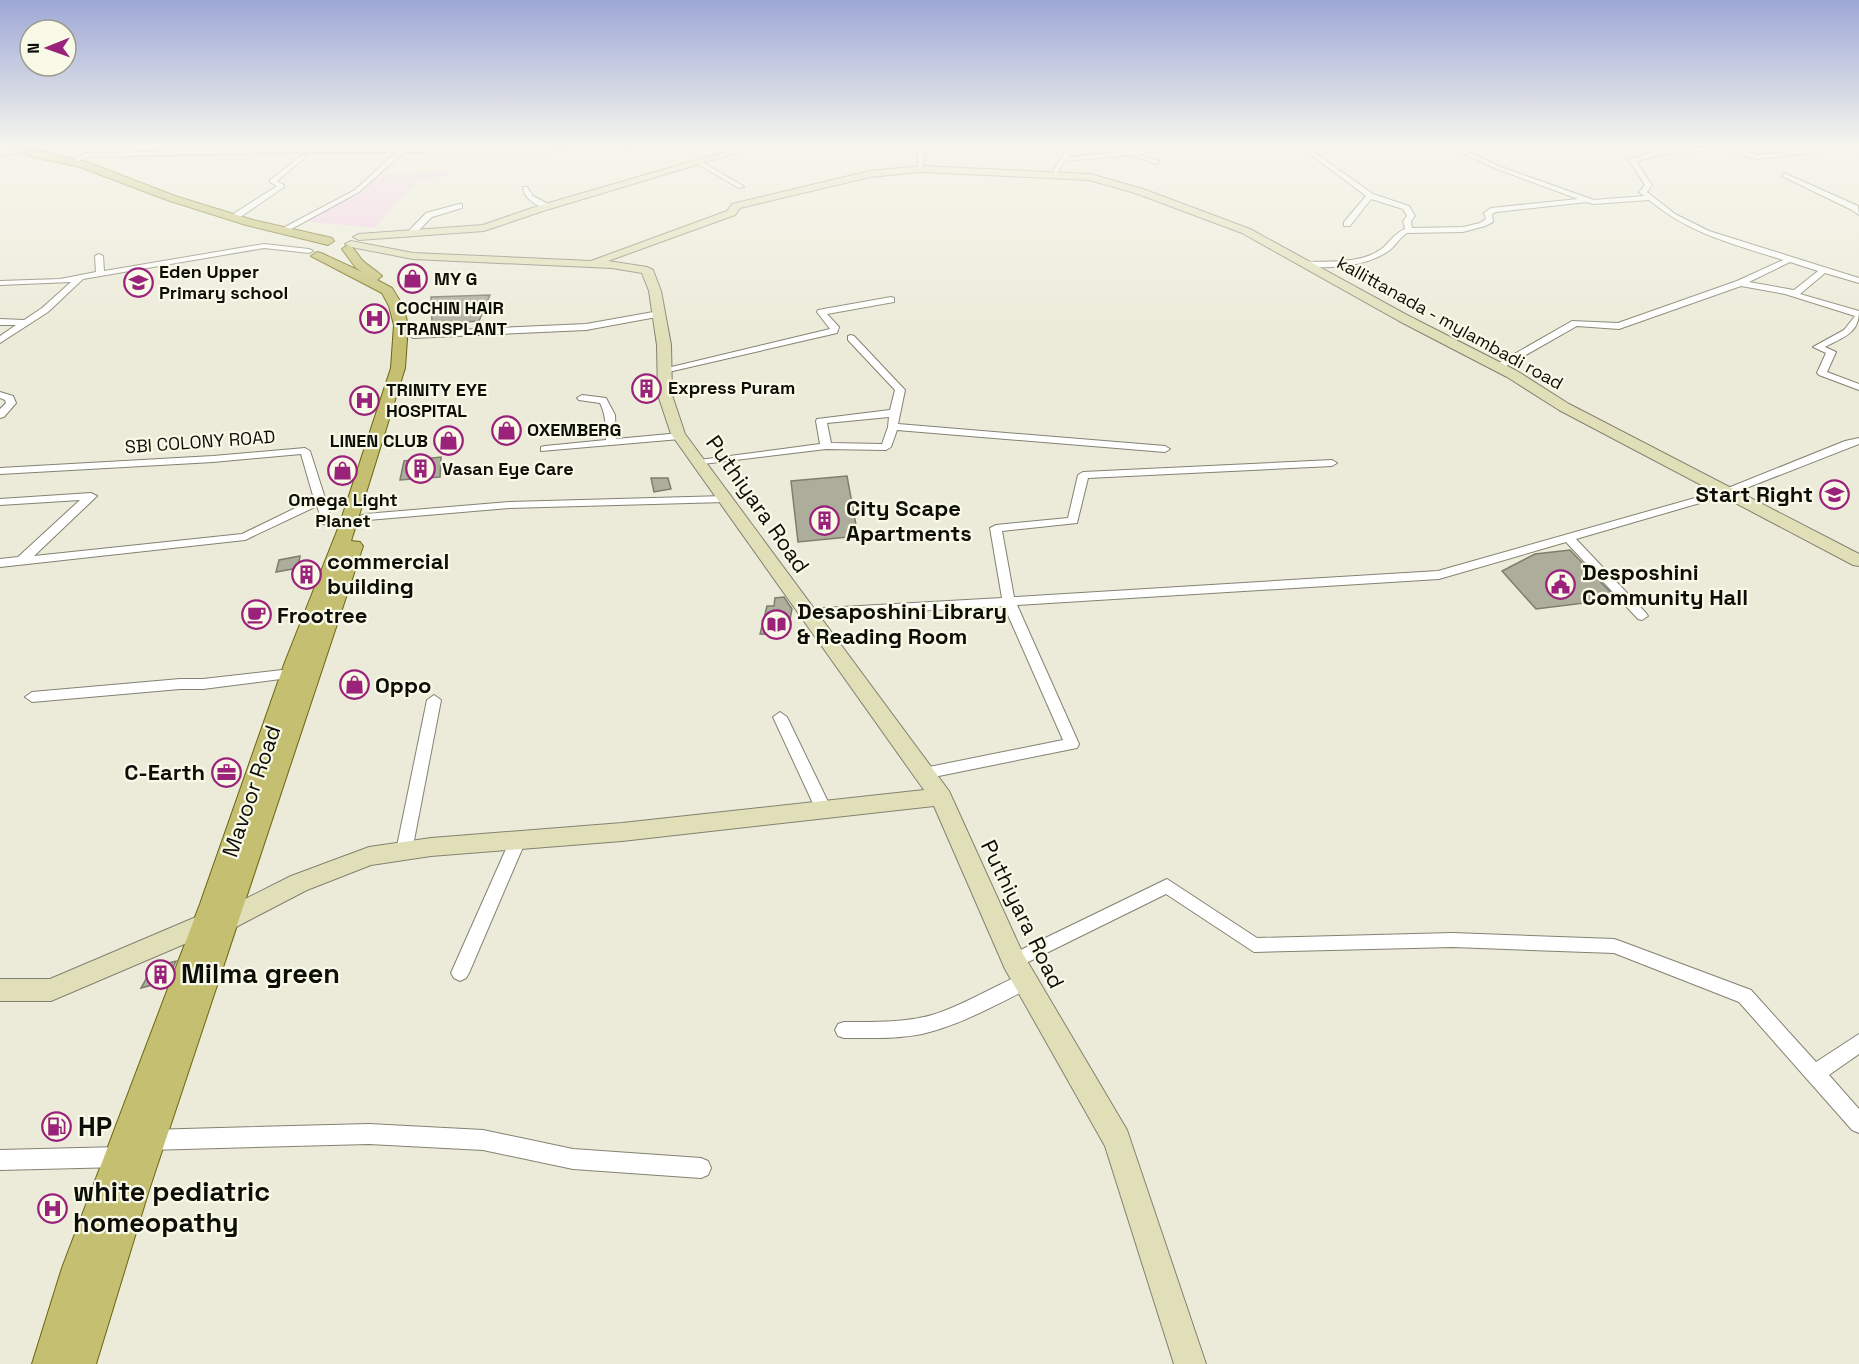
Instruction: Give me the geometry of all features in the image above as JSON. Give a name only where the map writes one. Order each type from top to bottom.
[{"type":"main road","name":"Mavoor Road","points":[[194,211],[297,245],[332,247],[383,288],[396,306],[401,325],[400,354],[394,383],[357,522],[329,571],[291,674],[216,931]]},
{"type":"main road","name":"Mavoor Road","points":[[50,1364],[79,1268],[132,1147],[216,931],[315,651],[406,382],[413,334],[406,304],[397,289],[332,247],[212,211]]},
{"type":"main road","name":"Mavoor Road","points":[[78,1364],[107,1263],[132,1147]]},
{"type":"street","points":[[233,218],[244,211]]},
{"type":"street","points":[[284,231],[320,211]]},
{"type":"street","points":[[410,234],[429,215],[443,211]]},
{"type":"street","points":[[0,283],[60,281],[264,246],[332,247],[410,234],[484,228],[536,211]]},
{"type":"street","name":"kallittanada - mylambadi road","points":[[591,264],[733,211]]},
{"type":"street","name":"kallittanada - mylambadi road","points":[[1193,211],[1246,231],[1497,367],[1564,407],[1859,561]]},
{"type":"street","points":[[1347,224],[1358,211]]},
{"type":"street","points":[[1408,211],[1411,216],[1407,221],[1409,230]]},
{"type":"street","points":[[1305,264],[1355,262],[1385,250],[1398,234],[1409,230],[1453,230],[1485,225],[1490,220],[1488,213],[1493,211]]},
{"type":"street","points":[[1665,211],[1706,233],[1859,281]]},
{"type":"street","points":[[439,258],[484,228]]},
{"type":"street","name":"Puthiyara Road","points":[[332,247],[439,258],[591,264],[647,270],[655,291],[664,345],[665,395],[680,436],[941,797],[1014,961],[1117,1140],[1190,1364]]},
{"type":"street","points":[[99,256],[100,275]]},
{"type":"street","points":[[1497,367],[1575,323],[1619,326],[1740,283],[1788,260]]},
{"type":"street","points":[[1789,293],[1796,293],[1824,271]]},
{"type":"street","points":[[0,340],[45,310],[80,278]]},
{"type":"street","points":[[1740,283],[1789,293],[1859,315],[1847,332],[1818,347],[1831,352],[1822,373],[1859,387]]},
{"type":"street","points":[[664,370],[834,331],[835,327],[821,312],[891,300]]},
{"type":"street","points":[[413,334],[586,327],[659,314]]},
{"type":"street","points":[[0,322],[27,323]]},
{"type":"street","points":[[699,463],[826,446],[886,447],[893,427],[900,390],[851,338]]},
{"type":"street","points":[[0,395],[10,398],[11,403],[0,415]]},
{"type":"street","points":[[582,398],[603,400],[607,405],[611,415],[611,443]]},
{"type":"street","points":[[826,446],[820,421],[894,413]]},
{"type":"street","points":[[893,427],[1165,449]]},
{"type":"street","points":[[545,449],[680,436]]},
{"type":"street","points":[[806,613],[1439,575],[1727,492],[1859,441]]},
{"type":"street","name":"SBI COLONY ROAD","points":[[0,471],[213,459],[305,451],[327,522],[357,522]]},
{"type":"street","points":[[924,773],[1072,744],[1009,602],[996,528],[1073,521],[1083,476],[1332,463]]},
{"type":"street","points":[[0,502],[91,496],[21,561]]},
{"type":"street","points":[[357,522],[509,505],[561,506],[725,499]]},
{"type":"street","points":[[0,563],[245,537],[319,501]]},
{"type":"street","points":[[1569,538],[1642,616]]},
{"type":"street","points":[[32,697],[203,684],[291,674]]},
{"type":"street","points":[[404,851],[434,700]]},
{"type":"street","points":[[780,717],[824,810]]},
{"type":"street","points":[[0,990],[51,990],[216,931],[299,883],[369,856],[518,840],[622,832],[941,797]]},
{"type":"street","points":[[460,973],[518,840]]},
{"type":"street","points":[[1014,961],[1167,886],[1254,945],[1453,939],[1614,946],[1745,996],[1859,1122]]},
{"type":"street","points":[[844,1030],[877,1030],[930,1024],[967,1011],[1026,981]]},
{"type":"street","points":[[1815,1074],[1859,1043]]},
{"type":"street","points":[[0,1160],[132,1147],[369,1134],[483,1140],[573,1159],[701,1168]]},
{"type":"shaded area","points":[[320,211],[390,211],[375,228],[302,221]]},
{"type":"building","points":[[490,295],[479,321],[432,324],[431,297]]},
{"type":"building","name":"Vasan Eye Care","points":[[441,457],[440,477],[400,480],[404,461]]},
{"type":"building","name":"City Scape Apartments","points":[[847,476],[858,536],[798,542],[791,481]]},
{"type":"building","points":[[651,478],[668,478],[671,489],[654,492]]},
{"type":"building","name":"Desposhini Community Hall","points":[[1570,550],[1617,599],[1536,609],[1502,571],[1535,554]]},
{"type":"building","points":[[300,556],[298,568],[276,572],[279,560]]},
{"type":"building","name":"Desaposhini Library & Reading Room","points":[[784,597],[792,609],[787,635],[760,634],[767,606],[774,606],[775,598]]},
{"type":"building","name":"Milma green","points":[[176,961],[167,981],[141,988],[153,967]]},
{"type":"place","name":"MY G","points":[[413,279]]},
{"type":"place","name":"Eden Upper Primary school","points":[[138,282]]},
{"type":"place","name":"COCHIN HAIR TRANSPLANT","points":[[375,318]]},
{"type":"place","name":"Express Puram","points":[[647,388]]},
{"type":"place","name":"TRINITY EYE HOSPITAL","points":[[365,400]]},
{"type":"place","name":"OXEMBERG","points":[[506,430]]},
{"type":"place","name":"LINEN CLUB","points":[[449,441]]},
{"type":"place","name":"Vasan Eye Care","points":[[421,469]]},
{"type":"place","name":"Omega Light Planet","points":[[343,471]]},
{"type":"place","name":"Start Right","points":[[1834,494]]},
{"type":"place","name":"City Scape Apartments","points":[[825,521]]},
{"type":"place","name":"commercial building","points":[[306,574]]},
{"type":"place","name":"Desposhini Community Hall","points":[[1561,585]]},
{"type":"place","name":"Frootree","points":[[256,615]]},
{"type":"place","name":"Desaposhini Library & Reading Room","points":[[776,624]]},
{"type":"place","name":"Oppo","points":[[354,685]]},
{"type":"place","name":"C-Earth","points":[[226,772]]},
{"type":"place","name":"Milma green","points":[[160,974]]},
{"type":"place","name":"HP","points":[[57,1127]]},
{"type":"place","name":"white pediatric homeopathy","points":[[52,1208]]}]
